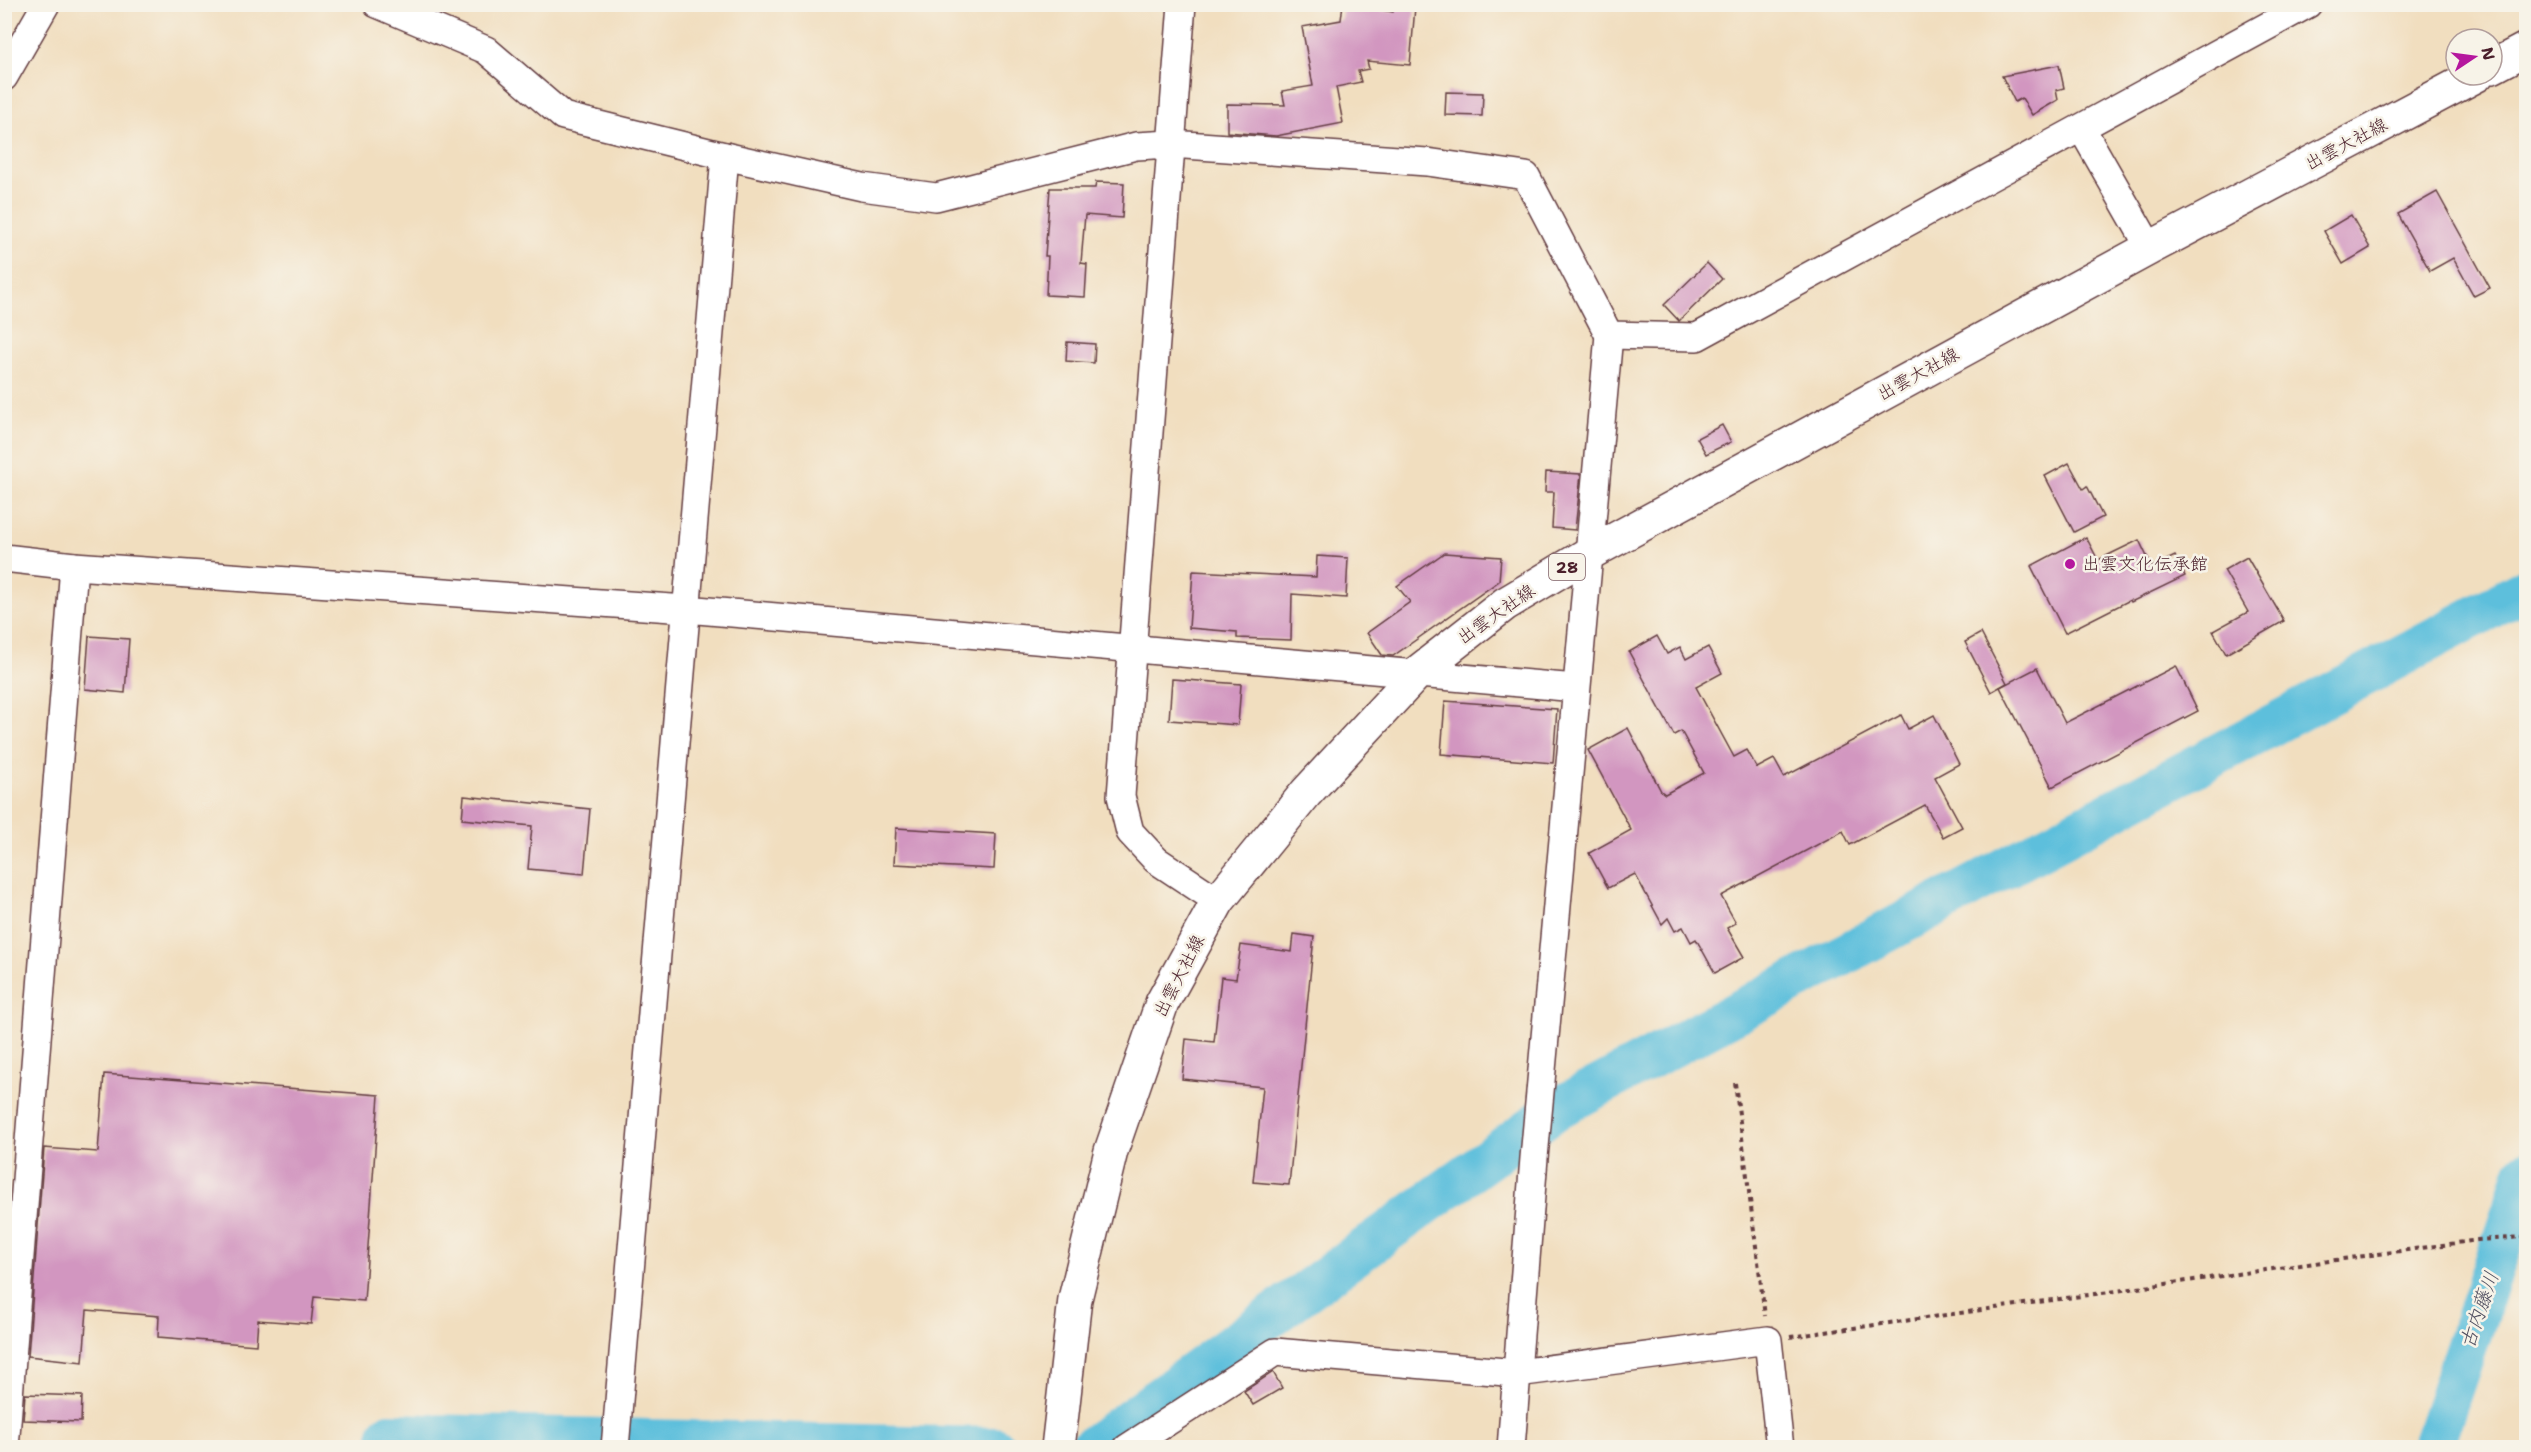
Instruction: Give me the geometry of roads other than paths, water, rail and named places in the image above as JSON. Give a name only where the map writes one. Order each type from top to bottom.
[{"type":"main road","points":[[2504,61],[2526,49]]},
{"type":"main road","name":"出雲大社線","points":[[1059,1434],[1075,1299],[1111,1151],[1162,1003],[1218,901],[1306,793],[1418,672],[1505,604],[1590,553],[2150,248],[2454,87]]},
{"type":"street","points":[[4,76],[46,4]]},
{"type":"street","points":[[377,4],[486,50],[563,116],[862,187],[936,197],[1136,146],[1171,144],[1426,162],[1526,176],[1609,335],[1534,1158],[1511,1448]]},
{"type":"street","points":[[1182,4],[1121,796],[1130,832],[1156,860],[1218,901]]},
{"type":"street","points":[[1609,335],[1696,337],[2308,4]]},
{"type":"street","points":[[2082,129],[2150,248]]},
{"type":"street","points":[[615,1448],[725,156]]},
{"type":"street","points":[[4,558],[74,566],[686,609],[1418,672],[1576,688]]},
{"type":"street","points":[[5,1448],[74,566]]},
{"type":"street","points":[[1127,1448],[1275,1352],[1517,1373],[1768,1340],[1780,1448]]},
{"type":"waterway","points":[[1090,1448],[1558,1108],[2526,589]]},
{"type":"waterway","name":"古内藤川","points":[[2432,1448],[2526,1172]]},
{"type":"waterway","points":[[389,1434],[389,1448]]},
{"type":"waterway","points":[[389,1434],[995,1448]]},
{"type":"place","name":"出雲文化伝承館","points":[[2070,564]]}]
